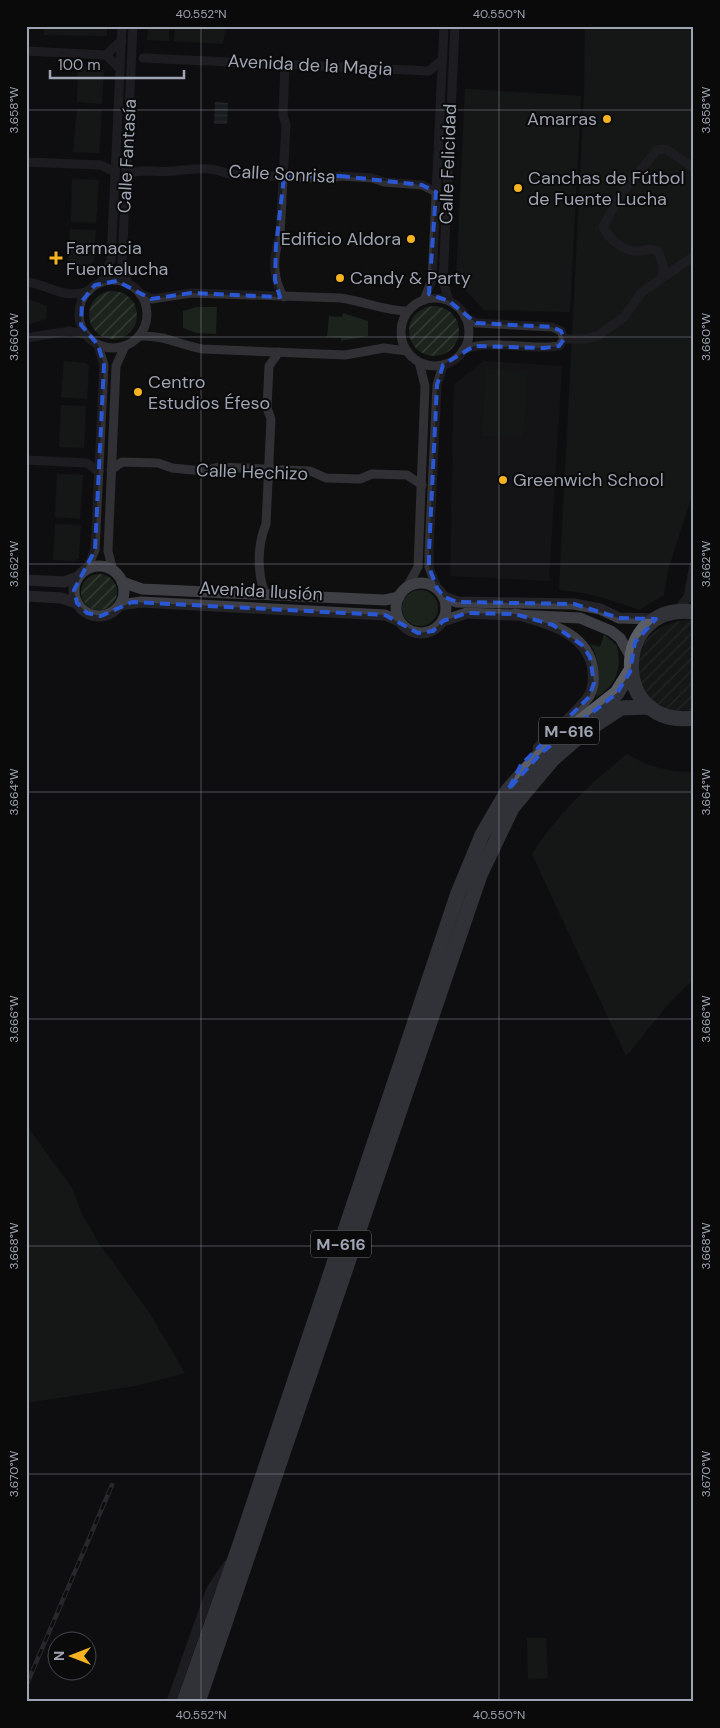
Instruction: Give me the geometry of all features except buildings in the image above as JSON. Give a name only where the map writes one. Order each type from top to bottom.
[{"type":"highway","name":"M-616","points":[[184,1702],[239,1547],[458,893],[482,835],[508,790],[541,754],[617,693],[631,664],[640,635],[656,619],[676,612],[694,612]]},
{"type":"highway","points":[[631,664],[640,697],[650,707]]},
{"type":"highway","name":"M-616","points":[[198,1702],[480,875],[512,808],[553,759],[583,733],[621,708],[650,707],[665,716],[683,719],[694,718]]},
{"type":"main road","points":[[26,580],[64,582],[78,577],[87,569],[100,566],[113,571],[122,582],[123,598],[115,611],[101,616],[87,613],[77,603],[61,598],[26,596]]},
{"type":"main road","points":[[77,603],[74,590],[78,577]]},
{"type":"main road","name":"Avenida Ilusión","points":[[122,582],[142,588],[384,600],[398,597]]},
{"type":"main road","points":[[440,592],[446,613],[443,621],[433,631],[418,633],[411,631],[400,621],[396,605],[398,597],[407,587],[422,583],[440,592],[457,602],[574,604],[600,609],[619,618],[656,619]]},
{"type":"main road","name":"Avenida Ilusión","points":[[120,605],[141,602],[385,615],[400,621]]},
{"type":"main road","points":[[443,621],[467,613],[572,617],[596,623],[620,638],[631,664]]},
{"type":"main road","points":[[508,790],[522,765],[589,696],[594,682],[590,657],[577,640],[553,626],[515,614]]},
{"type":"street","name":"Calle Fantasía","points":[[102,282],[110,260],[122,26]]},
{"type":"street","name":"Calle Fantasía","points":[[128,284],[122,262],[133,26]]},
{"type":"street","name":"Calle Felicidad","points":[[424,300],[432,280],[444,26]]},
{"type":"street","name":"Calle Felicidad","points":[[449,301],[443,281],[455,26]]},
{"type":"street","points":[[106,55],[122,40]]},
{"type":"street","points":[[131,68],[143,58],[132,44]]},
{"type":"street","points":[[26,51],[106,55],[120,69]]},
{"type":"street","name":"Avenida de la Magia","points":[[143,58],[429,71]]},
{"type":"street","points":[[442,60],[429,71],[442,85]]},
{"type":"street","points":[[284,297],[275,280],[276,246],[280,235],[284,177],[286,124],[283,115],[285,64]]},
{"type":"street","points":[[663,276],[663,264],[658,251],[648,248],[635,251],[609,240],[602,227],[621,194],[657,150],[666,149],[694,168]]},
{"type":"street","points":[[26,162],[101,165],[115,172]]},
{"type":"street","name":"Calle Sonrisa","points":[[126,174],[138,170],[173,171],[190,168],[216,169],[229,174],[284,177],[329,179],[340,176],[372,178],[384,182],[422,185],[436,192]]},
{"type":"street","points":[[564,339],[585,339],[599,335],[624,317],[642,292],[694,256]]},
{"type":"street","points":[[26,282],[76,295],[102,282],[117,281],[128,284],[140,294],[152,299],[191,294],[340,298],[361,301],[386,310],[408,311]]},
{"type":"street","points":[[89,290],[82,301],[79,313],[80,325],[86,335],[98,345],[115,348],[125,346],[138,336],[145,324],[146,309],[140,294]]},
{"type":"street","points":[[436,296],[449,301],[459,308],[465,317],[468,328],[468,340],[463,350],[454,359],[443,365],[419,362],[407,351],[401,331],[408,311],[424,300],[436,296]]},
{"type":"street","points":[[465,317],[476,323],[552,327],[561,331],[564,339]]},
{"type":"street","points":[[26,338],[70,330],[86,335]]},
{"type":"street","points":[[138,336],[166,337],[191,347],[204,349],[345,355],[384,348],[407,351]]},
{"type":"street","points":[[463,350],[474,346],[544,348],[559,346],[564,339]]},
{"type":"street","points":[[87,569],[96,550],[104,365],[98,345]]},
{"type":"street","points":[[113,571],[108,551],[110,470],[116,366],[125,346]]},
{"type":"street","points":[[266,594],[259,578],[261,536],[266,524],[271,419],[267,408],[269,366],[279,352]]},
{"type":"street","points":[[407,587],[418,567],[425,384],[419,362]]},
{"type":"street","points":[[440,592],[429,567],[429,552],[437,385],[443,365]]},
{"type":"street","points":[[26,460],[87,463],[99,472]]},
{"type":"street","name":"Calle Hechizo","points":[[110,470],[122,462],[158,463],[172,468],[203,471],[218,467],[310,471],[326,478],[360,479],[372,474],[407,475],[422,485]]},
{"type":"street","points":[[676,612],[688,597],[694,565]]},
{"type":"street","points":[[171,1702],[211,1589],[239,1547]]},
{"type":"highlighted area","points":[[340,176],[422,185],[436,192],[429,294],[449,301],[476,323],[552,327],[561,331],[564,339],[559,346],[544,348],[474,346],[443,365],[437,385],[429,552],[429,567],[437,588],[444,597],[457,602],[574,604],[619,618],[656,619],[635,642],[630,672],[617,693],[541,753],[508,790],[521,765],[589,697],[594,683],[590,657],[582,645],[553,625],[515,614],[467,613],[443,621],[433,631],[418,633],[385,615],[132,602],[101,616],[87,613],[77,603],[74,590],[95,550],[104,365],[98,345],[81,325],[82,301],[95,285],[117,281],[151,299],[191,293],[280,297],[275,280],[276,246],[284,177]]},
{"type":"shaded area","points":[[44,26],[107,26],[107,36],[44,35]]},
{"type":"shaded area","points":[[148,26],[169,26],[169,41],[147,40]]},
{"type":"shaded area","points":[[585,26],[694,26],[694,489],[668,570],[664,595],[639,610],[600,597],[559,590],[584,99]]},
{"type":"shaded area","points":[[175,27],[225,30],[223,44],[174,41]]},
{"type":"shaded area","points":[[78,67],[100,67],[104,71],[102,104],[77,102]]},
{"type":"shaded area","name":"Canchas de Fútbol de Fuente Lucha","points":[[465,89],[581,96],[570,312],[484,310],[456,280]]},
{"type":"shaded area","points":[[215,102],[228,103],[227,124],[214,124]]},
{"type":"shaded area","points":[[77,109],[102,111],[99,153],[73,152]]},
{"type":"shaded area","points":[[72,179],[99,180],[96,223],[71,222]]},
{"type":"shaded area","points":[[70,229],[96,230],[94,262],[89,266],[68,265]]},
{"type":"shaded area","points":[[108,291],[118,291],[130,298],[137,310],[137,320],[130,332],[118,339],[108,339],[100,335],[93,328],[89,320],[89,310],[93,302],[100,295]]},
{"type":"shaded area","points":[[26,298],[47,306],[46,319],[26,325]]},
{"type":"shaded area","points":[[434,306],[448,310],[455,317],[459,331],[455,345],[448,352],[434,356],[420,352],[413,345],[409,331],[413,317],[420,310]]},
{"type":"shaded area","points":[[196,307],[217,307],[216,334],[196,333],[183,328],[183,311]]},
{"type":"shaded area","points":[[343,313],[368,321],[368,336],[341,341],[341,338],[327,337],[329,316],[342,317]]},
{"type":"shaded area","points":[[64,361],[86,363],[89,366],[87,399],[61,397]]},
{"type":"shaded area","name":"Greenwich School","points":[[484,361],[562,366],[549,581],[450,576],[454,384]]},
{"type":"shaded area","points":[[486,369],[528,371],[523,437],[482,436]]},
{"type":"shaded area","points":[[61,405],[86,406],[84,448],[59,447]]},
{"type":"shaded area","points":[[57,474],[83,475],[80,519],[55,517]]},
{"type":"shaded area","points":[[55,524],[81,525],[79,558],[74,561],[53,560]]},
{"type":"shaded area","points":[[99,574],[106,575],[112,579],[116,585],[116,599],[112,605],[106,609],[99,610],[92,609],[86,605],[82,599],[81,592],[82,585],[86,579],[92,575]]},
{"type":"shaded area","points":[[420,590],[433,595],[438,608],[433,621],[420,626],[407,621],[402,608],[407,595]]},
{"type":"shaded area","points":[[694,621],[694,710],[667,709],[659,706],[653,700],[642,684],[637,671],[638,658],[642,646],[660,628],[674,622]]},
{"type":"shaded area","points":[[604,634],[617,646],[619,662],[613,682],[596,698],[599,670],[590,644],[600,647]]},
{"type":"shaded area","points":[[627,754],[659,768],[694,772],[694,979],[671,1001],[626,1056],[532,854],[553,825],[575,800]]},
{"type":"shaded area","points":[[26,1125],[72,1188],[82,1214],[98,1242],[150,1314],[185,1373],[135,1386],[26,1403]]},
{"type":"shaded area","points":[[527,1638],[546,1638],[548,1678],[528,1679]]},
{"type":"railway","points":[[26,1686],[112,1485]]},
{"type":"place","name":"Amarras","points":[[607,119]]},
{"type":"place","name":"Canchas de Fútbol de Fuente Lucha","points":[[518,188]]},
{"type":"place","name":"Edificio Aldora","points":[[411,239]]},
{"type":"place","name":"Farmacia Fuentelucha","points":[[56,258]]},
{"type":"place","name":"Candy & Party","points":[[340,278]]},
{"type":"place","name":"Centro Estudios Éfeso","points":[[138,392]]},
{"type":"place","name":"Greenwich School","points":[[503,480]]}]
